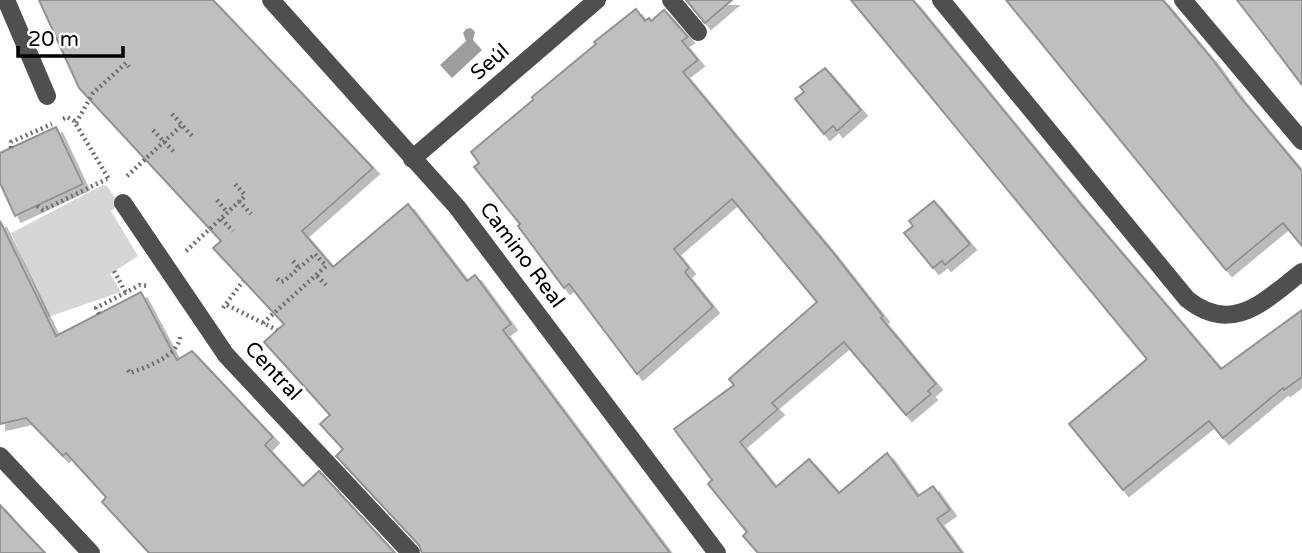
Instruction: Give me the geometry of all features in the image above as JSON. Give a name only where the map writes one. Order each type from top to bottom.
[{"type":"street","points":[[6,0],[47,96]]},
{"type":"street","name":"Camino Real","points":[[271,0],[457,207],[717,553]]},
{"type":"street","name":"Seúl","points":[[412,159],[597,0]]},
{"type":"street","points":[[671,0],[698,32]]},
{"type":"street","points":[[941,0],[1187,299],[1197,307],[1221,315],[1236,315],[1250,310],[1302,272]]},
{"type":"street","points":[[1183,0],[1302,141]]},
{"type":"street","name":"Central","points":[[118,196],[226,355],[411,553]]},
{"type":"street","points":[[0,456],[91,553]]},
{"type":"path","points":[[76,124],[90,96],[126,63],[129,67]]},
{"type":"path","points":[[172,114],[193,136]]},
{"type":"path","points":[[11,148],[11,142],[31,136],[67,117],[76,124],[118,196],[182,125]]},
{"type":"path","points":[[153,130],[175,153]]},
{"type":"path","points":[[37,206],[43,210],[62,197],[108,179]]},
{"type":"path","points":[[167,268],[239,201],[244,194],[235,184]]},
{"type":"path","points":[[217,200],[227,212]]},
{"type":"path","points":[[239,201],[251,214]]},
{"type":"path","points":[[221,219],[233,231]]},
{"type":"path","points":[[263,323],[326,266],[317,254],[282,282],[275,277]]},
{"type":"path","points":[[293,261],[299,268]]},
{"type":"path","points":[[114,271],[126,293]]},
{"type":"path","points":[[317,276],[326,285]]},
{"type":"path","points":[[99,314],[96,308],[140,285],[154,289]]},
{"type":"path","points":[[114,299],[117,305]]},
{"type":"path","points":[[227,305],[277,330]]},
{"type":"path","points":[[128,370],[130,373],[166,356],[180,342],[176,330]]},
{"type":"shaded area","points":[[471,28],[475,32],[473,40],[482,50],[452,78],[440,65],[466,41],[463,33]]},
{"type":"shaded area","points":[[103,185],[107,186],[119,204],[111,211],[138,256],[110,274],[121,292],[48,317],[11,233]]},
{"type":"building","points":[[39,0],[213,0],[373,168],[302,231],[333,267],[408,204],[467,281],[475,275],[511,324],[503,330],[670,553],[422,553],[419,545],[336,456],[343,449],[320,424],[330,415],[264,342],[284,324],[213,248],[221,241],[79,88]]},
{"type":"building","points":[[686,0],[732,0],[705,23]]},
{"type":"building","points":[[851,0],[913,0],[1082,206],[1221,369],[1302,310],[1302,377],[1284,390],[1283,388],[1223,438],[1209,421],[1123,490],[1069,424],[1147,359]]},
{"type":"building","points":[[1006,0],[1163,0],[1302,171],[1302,246],[1283,223],[1226,270]]},
{"type":"building","points":[[1237,0],[1302,0],[1302,85],[1268,40]]},
{"type":"building","points":[[636,9],[645,21],[649,18],[651,21],[664,10],[688,37],[682,41],[698,60],[683,72],[831,250],[883,316],[881,318],[936,384],[928,391],[931,394],[906,415],[844,342],[772,403],[778,409],[740,442],[776,487],[809,459],[839,493],[887,453],[918,496],[933,486],[950,510],[937,519],[962,553],[758,553],[743,536],[747,532],[708,484],[712,480],[674,429],[734,385],[729,379],[817,302],[732,199],[674,249],[689,268],[685,272],[713,307],[637,374],[569,284],[564,288],[518,226],[520,224],[474,167],[479,163],[471,152],[596,44],[594,42]]},
{"type":"building","points":[[825,68],[861,110],[837,131],[833,126],[824,134],[795,99],[804,92],[800,87]]},
{"type":"building","points":[[56,127],[83,184],[15,216],[0,183],[0,153]]},
{"type":"building","points":[[934,201],[970,244],[945,265],[942,261],[933,268],[904,233],[913,226],[909,221]]},
{"type":"building","points":[[0,221],[56,336],[141,292],[177,360],[192,351],[273,437],[265,445],[303,486],[319,471],[395,553],[149,553],[102,502],[106,497],[66,453],[63,456],[26,418],[0,424]]},
{"type":"building","points":[[0,505],[24,531],[45,553],[0,553]]}]
